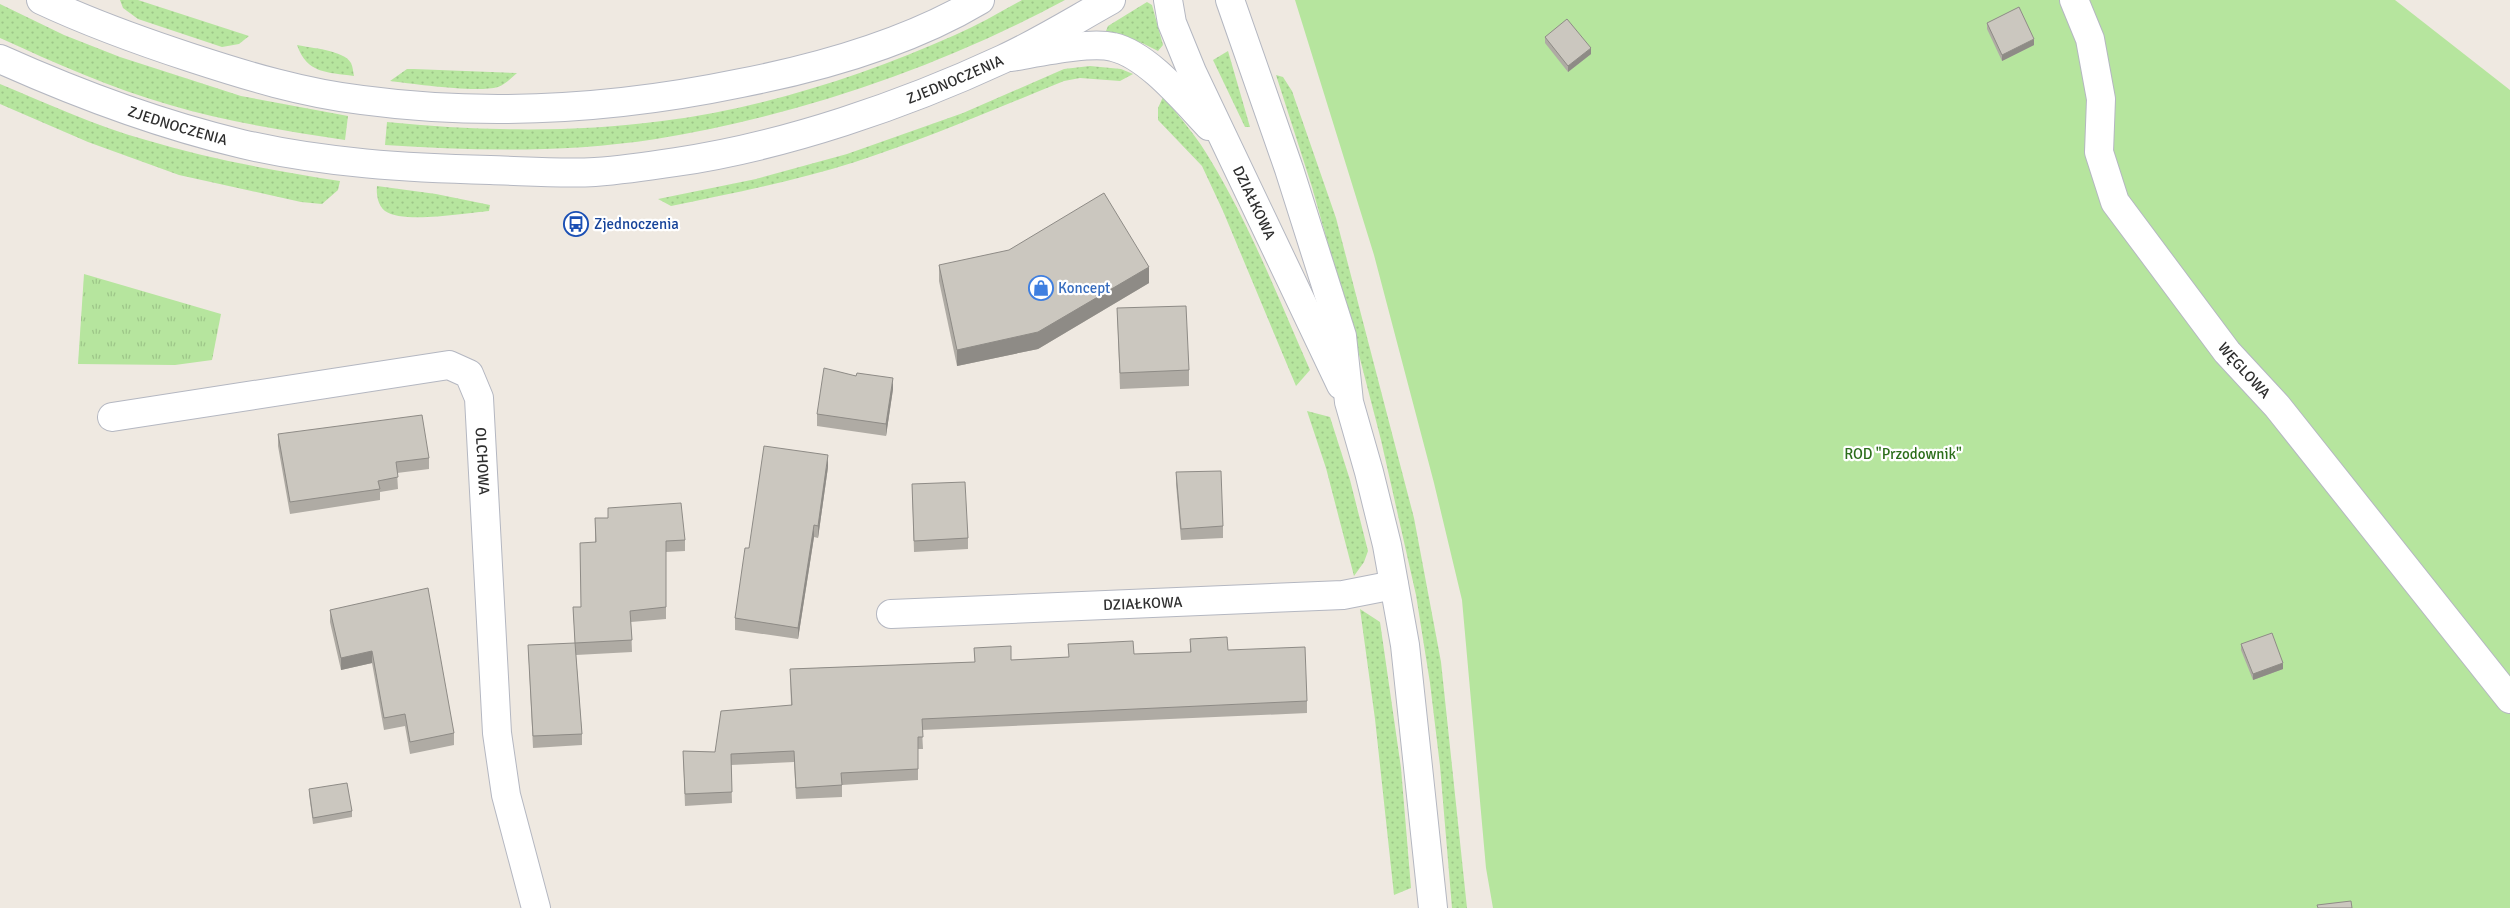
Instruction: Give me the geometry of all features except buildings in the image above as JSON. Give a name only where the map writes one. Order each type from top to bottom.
[{"type":"street","points":[[41,0],[135,39],[264,81],[362,100],[479,109],[606,105],[705,90],[793,73],[913,33],[980,0]]},
{"type":"street","name":"ZJEDNOCZENIA","points":[[0,59],[68,90],[142,116],[242,144],[316,157],[422,168],[594,172],[678,162],[816,129],[904,100],[1007,57],[1111,0]]},
{"type":"street","name":"DZIAŁKOWA","points":[[1168,0],[1172,23],[1224,142],[1349,402],[1369,472],[1406,645],[1433,908]]},
{"type":"street","name":"WĘGLOWA","points":[[2074,0],[2090,39],[2101,99],[2099,152],[2115,202],[2227,352],[2277,406],[2510,698]]},
{"type":"street","name":"DZIAŁKOWA","points":[[1230,1],[1289,169],[1342,336],[1349,402]]},
{"type":"street","points":[[1007,57],[1085,47],[1112,46],[1133,55],[1163,80],[1224,142]]},
{"type":"street","name":"OLCHOWA","points":[[112,417],[450,365],[469,374],[479,398],[497,733],[506,795],[536,908]]},
{"type":"street","name":"DZIAŁKOWA","points":[[891,614],[1344,594],[1394,585]]},
{"type":"green space","points":[[120,0],[138,0],[249,36],[239,44],[222,47],[138,19],[123,8]]},
{"type":"green space","points":[[1022,0],[1065,0],[1017,25],[917,68],[814,103],[762,117],[656,139],[588,147],[520,150],[385,145],[387,122],[490,129],[559,129],[662,121],[737,108],[812,89],[885,64],[964,31]]},
{"type":"green space","name":"ROD \"Przodownik\"","points":[[1295,0],[2395,0],[2510,90],[2510,908],[1493,908],[1486,868],[1462,600],[1434,483],[1374,255]]},
{"type":"green space","points":[[1147,2],[1152,5],[1163,45],[1158,51],[1142,43],[1106,31],[1108,26]]},
{"type":"green space","points":[[0,4],[64,35],[120,57],[241,96],[348,116],[345,140],[235,121],[191,111],[105,83],[0,38]]},
{"type":"green space","points":[[297,45],[326,50],[341,55],[351,63],[354,76],[319,70],[306,62]]},
{"type":"green space","points":[[1228,51],[1250,127],[1245,127],[1213,60]]},
{"type":"green space","points":[[1090,66],[1121,69],[1133,74],[1120,81],[1080,78],[1064,81],[908,144],[810,175],[671,206],[658,199],[756,179],[847,154],[963,113],[1064,69]]},
{"type":"green space","points":[[407,69],[517,73],[501,86],[488,89],[445,87],[390,81]]},
{"type":"green space","points":[[1276,75],[1283,77],[1292,91],[1336,218],[1414,518],[1441,662],[1467,908],[1452,908],[1440,766],[1430,683],[1416,595],[1381,440],[1312,187]]},
{"type":"green space","points":[[0,84],[72,114],[127,134],[218,159],[340,181],[338,190],[322,204],[301,202],[179,175],[88,142],[0,104]]},
{"type":"green space","points":[[1163,97],[1206,152],[1239,212],[1264,264],[1310,370],[1296,386],[1223,211],[1202,166],[1158,120],[1158,108]]},
{"type":"green space","points":[[377,186],[436,194],[490,205],[489,211],[435,217],[394,215],[385,211],[379,203]]},
{"type":"green space","points":[[84,274],[221,314],[212,360],[175,365],[78,364]]},
{"type":"green space","points":[[1307,411],[1330,417],[1350,480],[1368,551],[1364,562],[1354,576],[1326,468]]},
{"type":"green space","points":[[1360,609],[1380,622],[1401,768],[1411,888],[1394,895],[1375,719]]},
{"type":"place","name":"Zjednoczenia","points":[[576,224]]},
{"type":"place","name":"Koncept","points":[[1041,288]]}]
